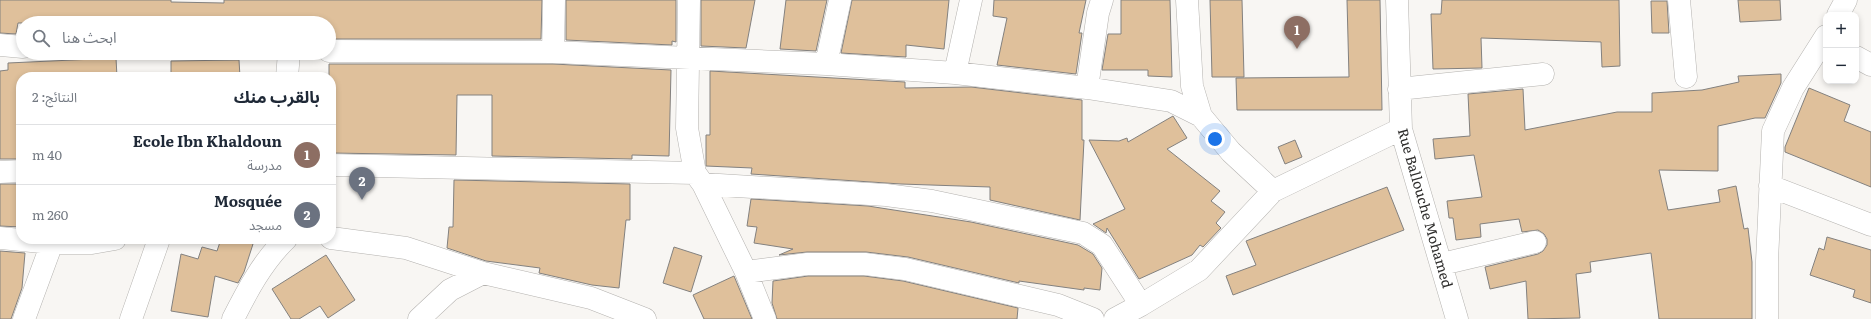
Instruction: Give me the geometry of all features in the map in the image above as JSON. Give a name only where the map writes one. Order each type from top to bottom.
[{"type":"street","points":[[553,52],[554,0]]},
{"type":"street","points":[[689,0],[687,58],[689,93],[687,128],[699,179],[746,272],[765,319]]},
{"type":"street","points":[[826,64],[840,0]]},
{"type":"street","points":[[955,73],[971,0]]},
{"type":"street","points":[[1087,88],[1098,13],[1102,0]]},
{"type":"street","points":[[1187,0],[1192,86],[1201,116],[1231,152],[1273,191]]},
{"type":"street","name":"Rue Ballouche Mohamed","points":[[1397,0],[1398,89],[1401,129],[1457,319]]},
{"type":"street","points":[[1679,0],[1686,77]]},
{"type":"street","points":[[1840,12],[1846,0]]},
{"type":"street","points":[[1767,319],[1770,186],[1773,131],[1793,88],[1823,41]]},
{"type":"street","points":[[0,45],[16,46]]},
{"type":"street","points":[[336,51],[553,52],[826,64],[955,73],[1087,88],[1171,101],[1201,116]]},
{"type":"street","points":[[1859,58],[1871,65]]},
{"type":"street","points":[[287,72],[288,60]]},
{"type":"street","points":[[1398,89],[1543,74]]},
{"type":"street","points":[[1115,319],[1199,270],[1273,191],[1401,129]]},
{"type":"street","points":[[336,165],[699,179],[886,195],[932,201],[1082,233],[1102,245],[1141,305]]},
{"type":"street","points":[[0,172],[16,171]]},
{"type":"street","points":[[1770,186],[1871,225]]},
{"type":"street","points":[[0,238],[16,240]]},
{"type":"street","points":[[336,239],[406,248],[483,273],[591,298],[645,319]]},
{"type":"street","points":[[1442,264],[1535,242]]},
{"type":"street","points":[[24,319],[52,244]]},
{"type":"street","points":[[131,319],[157,244]]},
{"type":"street","points":[[234,319],[246,293],[280,244]]},
{"type":"street","points":[[746,272],[807,264],[865,264],[905,269],[1058,305],[1093,319]]},
{"type":"street","points":[[418,319],[450,290],[483,273]]},
{"type":"building","points":[[0,0],[171,0],[171,2],[224,3],[224,0],[542,0],[541,39],[336,39],[336,16],[16,16],[16,34],[0,33]]},
{"type":"building","points":[[566,0],[676,0],[676,42],[672,41],[672,45],[566,40]]},
{"type":"building","points":[[701,0],[755,0],[746,48],[701,46]]},
{"type":"building","points":[[786,0],[827,0],[816,51],[780,49]]},
{"type":"building","points":[[852,0],[949,0],[944,49],[906,45],[906,57],[841,53]]},
{"type":"building","points":[[994,0],[1086,0],[1079,33],[1082,33],[1076,74],[997,65],[1007,18],[993,16]]},
{"type":"building","points":[[1121,0],[1170,0],[1172,77],[1148,76],[1148,70],[1102,70],[1108,34],[1121,34]]},
{"type":"building","points":[[1210,0],[1242,0],[1244,77],[1212,77]]},
{"type":"building","points":[[1347,0],[1380,0],[1382,110],[1237,110],[1236,78],[1349,77]]},
{"type":"building","points":[[1442,0],[1619,0],[1620,66],[1602,67],[1601,42],[1481,38],[1482,68],[1433,69],[1431,14],[1441,14]]},
{"type":"building","points":[[1738,0],[1780,0],[1781,20],[1740,22]]},
{"type":"building","points":[[1651,1],[1667,1],[1669,33],[1652,33]]},
{"type":"building","points":[[73,60],[116,60],[117,72],[16,72],[16,159],[0,159],[0,71],[8,70],[8,63]]},
{"type":"building","points":[[239,60],[240,72],[171,72],[171,61]]},
{"type":"building","points":[[329,64],[553,64],[671,70],[669,156],[632,155],[632,159],[492,156],[492,95],[457,95],[456,155],[336,153],[336,72],[329,72]]},
{"type":"building","points":[[710,71],[905,82],[905,88],[971,87],[1082,100],[1082,140],[1084,140],[1080,220],[990,200],[990,187],[901,184],[751,174],[752,168],[706,166],[706,135],[710,135]]},
{"type":"building","points":[[1781,74],[1781,83],[1765,118],[1755,118],[1718,126],[1718,171],[1659,170],[1668,210],[1720,202],[1718,190],[1736,186],[1744,229],[1748,228],[1752,262],[1752,319],[1659,319],[1651,253],[1590,262],[1591,272],[1576,274],[1580,318],[1528,319],[1526,281],[1490,289],[1485,267],[1538,254],[1543,251],[1547,245],[1547,239],[1544,234],[1538,230],[1522,232],[1519,219],[1480,224],[1481,237],[1456,240],[1453,218],[1449,218],[1447,201],[1482,197],[1474,155],[1435,159],[1433,139],[1470,136],[1468,94],[1523,89],[1525,130],[1617,112],[1652,112],[1652,93],[1702,90],[1739,82],[1738,76]]},
{"type":"building","points":[[1809,88],[1850,105],[1844,121],[1871,132],[1871,187],[1785,152],[1785,147]]},
{"type":"building","points":[[1173,116],[1187,138],[1167,149],[1220,191],[1211,201],[1225,212],[1216,223],[1221,228],[1203,247],[1200,245],[1192,255],[1139,279],[1107,228],[1106,233],[1093,224],[1125,209],[1089,140],[1119,141],[1127,138],[1128,142]]},
{"type":"building","points":[[1295,140],[1302,157],[1285,164],[1278,147]]},
{"type":"building","points":[[454,180],[630,184],[630,220],[626,220],[619,288],[592,285],[539,273],[540,268],[486,261],[447,248],[449,227],[453,227]]},
{"type":"building","points":[[0,184],[16,184],[16,227],[0,226]]},
{"type":"building","points":[[1387,187],[1404,230],[1233,295],[1226,276],[1256,265],[1246,241]]},
{"type":"building","points":[[751,199],[868,206],[971,222],[1078,245],[1093,254],[1102,268],[1100,290],[1084,288],[1084,290],[1019,281],[1019,283],[908,257],[866,252],[807,252],[779,255],[793,249],[754,243],[757,227],[747,226]]},
{"type":"building","points":[[1827,237],[1871,250],[1871,303],[1853,297],[1855,290],[1810,275],[1819,248],[1824,250]]},
{"type":"building","points":[[219,244],[253,244],[244,272],[238,283],[215,276],[208,317],[171,311],[181,254],[198,259],[202,247],[217,251]]},
{"type":"building","points":[[674,247],[702,256],[691,292],[663,283]]},
{"type":"building","points":[[0,251],[25,253],[22,288],[11,319],[0,319]]},
{"type":"building","points":[[326,255],[355,300],[328,318],[320,306],[299,319],[291,319],[272,289]]},
{"type":"building","points":[[734,276],[752,319],[704,319],[693,295]]},
{"type":"building","points":[[808,276],[864,276],[903,281],[1018,308],[1017,319],[777,319],[772,303],[773,281]]},
{"type":"place","name":"Ecole Ibn Khaldoun","points":[[1297,49]]},
{"type":"place","name":"Mosquée","points":[[362,200]]}]
